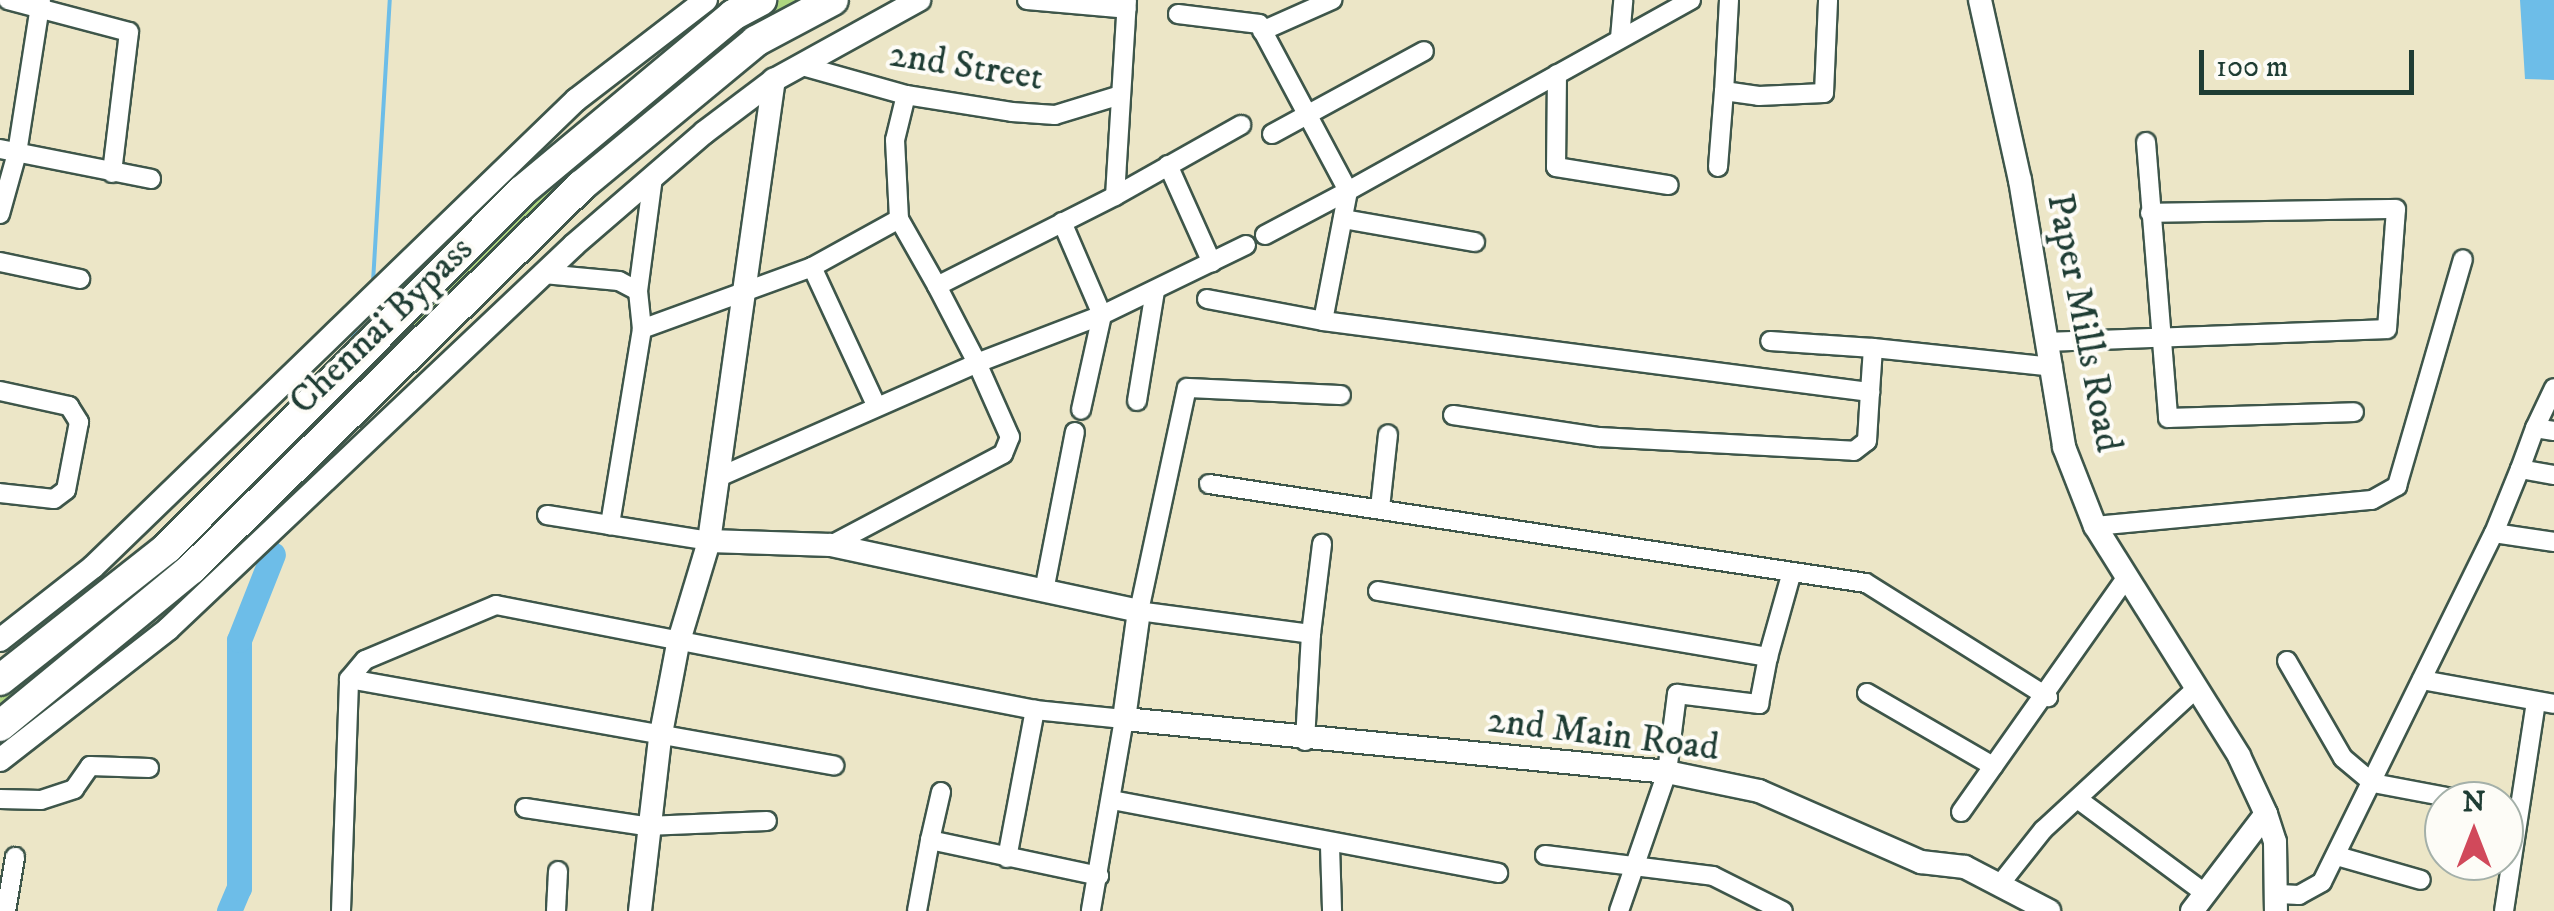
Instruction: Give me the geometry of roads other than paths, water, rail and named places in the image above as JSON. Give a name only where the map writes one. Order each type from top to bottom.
[{"type":"highway","name":"Chennai Bypass","points":[[0,680],[167,548],[522,190],[733,15],[761,0]]},
{"type":"highway","name":"Chennai Bypass","points":[[0,726],[200,580],[375,388],[581,186],[756,40],[833,0]]},
{"type":"street","points":[[8,0],[40,4],[129,32],[112,173]]},
{"type":"street","points":[[0,640],[93,567],[576,100],[706,0]]},
{"type":"street","points":[[0,760],[110,680],[200,580],[372,441],[544,274],[654,176],[774,80],[919,0]]},
{"type":"street","points":[[1028,0],[1127,5],[1115,196]]},
{"type":"street","points":[[1262,32],[1332,0]]},
{"type":"street","points":[[1620,38],[1624,0]]},
{"type":"street","points":[[1265,235],[1691,0]]},
{"type":"street","points":[[1718,166],[1730,0]]},
{"type":"street","points":[[1724,91],[1824,92],[1828,0]]},
{"type":"street","name":"Paper Mills Road","points":[[1980,0],[2053,367],[2064,447],[2095,526],[2196,689],[2266,814],[2278,902]]},
{"type":"street","points":[[0,214],[40,4]]},
{"type":"street","points":[[1178,14],[1227,9],[1256,22],[1348,190],[1323,321]]},
{"type":"street","points":[[1272,134],[1424,51]]},
{"type":"street","name":"2nd Street","points":[[799,65],[906,95],[1055,115],[1122,95]]},
{"type":"street","points":[[1557,74],[1556,167],[1669,186]]},
{"type":"street","points":[[640,911],[646,826],[660,739],[678,644],[709,541],[774,80]]},
{"type":"street","points":[[832,546],[1004,454],[1010,437],[977,362],[900,219],[894,140],[906,95]]},
{"type":"street","points":[[937,286],[1115,196],[1241,125]]},
{"type":"street","points":[[2146,142],[2158,338],[2168,418],[2354,412]]},
{"type":"street","points":[[9,151],[151,179]]},
{"type":"street","points":[[1168,166],[1212,263]]},
{"type":"street","points":[[610,524],[642,329],[638,291],[654,176]]},
{"type":"street","points":[[2048,342],[2387,329],[2396,209],[2150,213]]},
{"type":"street","points":[[1343,218],[1476,242]]},
{"type":"street","points":[[642,329],[812,267],[900,219]]},
{"type":"street","points":[[1062,222],[1102,315],[1081,410]]},
{"type":"street","points":[[719,477],[977,362],[1102,315],[1246,245]]},
{"type":"street","points":[[2095,526],[2372,500],[2397,486],[2463,260]]},
{"type":"street","points":[[0,262],[80,279]]},
{"type":"street","points":[[812,267],[877,407]]},
{"type":"street","points":[[544,274],[619,281],[638,291]]},
{"type":"street","points":[[1137,400],[1155,291]]},
{"type":"street","points":[[1207,299],[1323,321],[1870,392]]},
{"type":"street","points":[[1770,341],[2053,367]]},
{"type":"street","points":[[1453,415],[1598,437],[1854,451],[1867,441],[1874,348]]},
{"type":"street","points":[[1091,911],[1112,800],[1139,611],[1187,388],[1341,395]]},
{"type":"street","points":[[2278,902],[2322,882],[2337,856],[2494,533],[2520,469],[2545,429],[2554,388]]},
{"type":"street","points":[[0,391],[68,406],[78,422],[66,490],[54,499],[0,493]]},
{"type":"street","points":[[1044,591],[1075,432]]},
{"type":"street","points":[[1380,508],[1388,434]]},
{"type":"street","points":[[2520,469],[2554,474]]},
{"type":"street","points":[[1209,484],[1791,575],[1866,583],[2048,698]]},
{"type":"street","points":[[547,515],[709,541],[832,546],[1139,611],[1312,634]]},
{"type":"street","points":[[2494,533],[2554,542]]},
{"type":"street","points":[[1305,741],[1322,544]]},
{"type":"street","points":[[1619,911],[1667,772],[1677,694],[1759,704],[1791,575]]},
{"type":"street","points":[[1961,812],[2048,698],[2127,577]]},
{"type":"street","points":[[1378,591],[1768,657]]},
{"type":"street","points":[[341,911],[349,679],[364,660],[496,606],[1035,710],[1124,720]]},
{"type":"street","points":[[2286,661],[2343,758],[2373,783],[2424,793]]},
{"type":"street","points":[[349,679],[660,739],[834,765]]},
{"type":"street","points":[[2422,680],[2545,703],[2522,781]]},
{"type":"street","points":[[2001,883],[2043,830],[2196,689]]},
{"type":"street","points":[[1867,693],[1993,766]]},
{"type":"street","points":[[1007,858],[1035,710]]},
{"type":"street","name":"2nd Main Road","points":[[1124,720],[1305,741],[1667,772],[1759,791],[1921,862],[1965,867],[2001,883],[2037,908]]},
{"type":"street","points":[[0,798],[41,800],[74,789],[90,766],[149,768]]},
{"type":"street","points":[[917,911],[941,792]]},
{"type":"street","points":[[1112,800],[1330,846],[1498,873]]},
{"type":"street","points":[[2079,800],[2199,902],[2266,814]]},
{"type":"street","points":[[524,808],[646,826],[766,821]]},
{"type":"street","points":[[930,840],[1099,876]]},
{"type":"street","points":[[1330,846],[1332,911]]},
{"type":"street","points":[[1545,855],[1713,876],[1782,911]]},
{"type":"street","points":[[2337,856],[2421,880]]},
{"type":"street","points":[[6,911],[14,858]]},
{"type":"street","points":[[556,911],[558,872]]},
{"type":"street","points":[[2504,911],[2507,881]]},
{"type":"street","points":[[1744,911],[1754,894]]},
{"type":"water","points":[[2520,0],[2554,0],[2554,80],[2525,79]]},
{"type":"waterway","points":[[373,282],[390,0]]},
{"type":"waterway","points":[[351,343],[358,324]]},
{"type":"waterway","points":[[273,554],[278,540]]},
{"type":"waterway","points":[[229,911],[239,888],[239,640],[273,554]]}]
